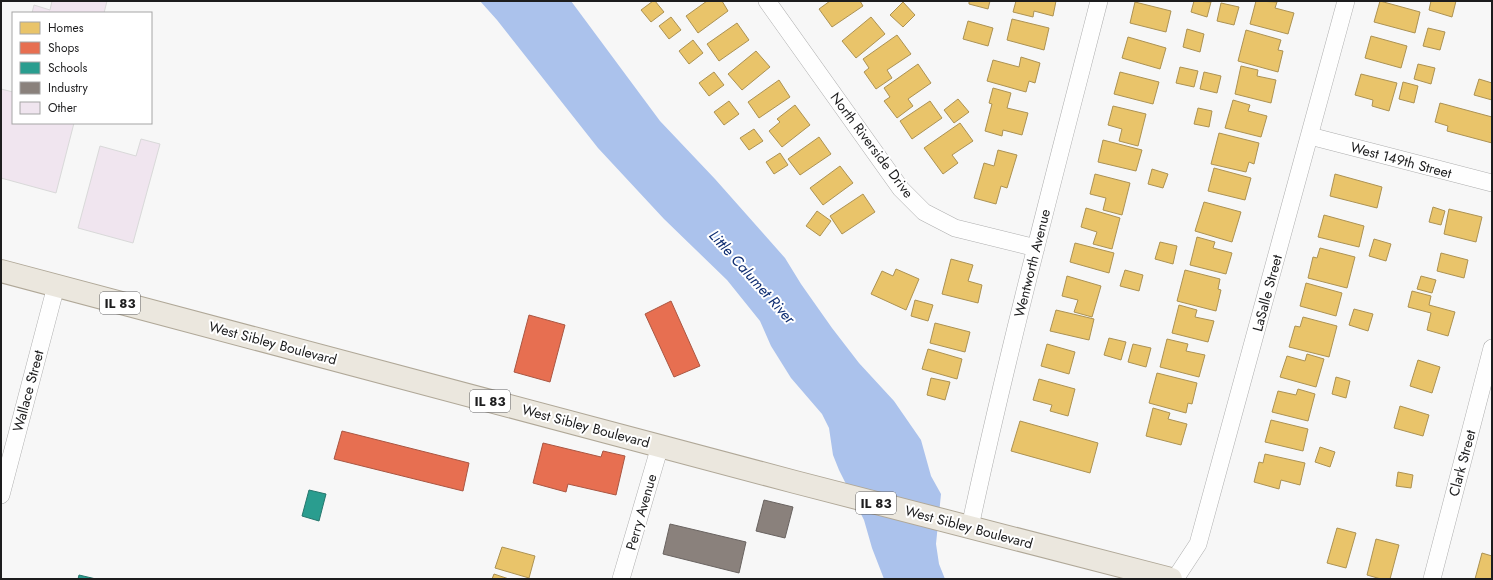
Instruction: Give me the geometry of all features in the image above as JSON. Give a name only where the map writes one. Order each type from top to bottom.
[{"type":"main road","name":"West Sibley Boulevard","points":[[1,271],[795,482],[1171,579]]},
{"type":"street","name":"North Riverside Drive","points":[[767,1],[902,189],[924,212],[955,228],[1036,248]]},
{"type":"street","name":"Wentworth Avenue","points":[[964,525],[991,429],[1100,1]]},
{"type":"street","name":"LaSalle Street","points":[[1175,579],[1198,544],[1346,1]]},
{"type":"street","name":"West 149th Street","points":[[1310,136],[1492,183]]},
{"type":"street","name":"Wallace Street","points":[[1,496],[56,286]]},
{"type":"street","name":"Clark Street","points":[[1432,579],[1492,348]]},
{"type":"street","name":"Perry Avenue","points":[[621,579],[660,446]]},
{"type":"water","name":"Little Calumet River","points":[[480,1],[571,1],[660,121],[715,179],[785,258],[801,284],[832,328],[859,363],[894,401],[921,440],[931,476],[941,494],[936,544],[939,564],[945,579],[884,579],[872,548],[864,520],[833,455],[829,428],[822,414],[791,378],[771,346],[760,321],[727,280],[664,219],[598,148],[497,20]]},
{"type":"building: Homes","points":[[655,1],[664,12],[651,22],[641,10]]},
{"type":"building: Homes","points":[[707,1],[722,1],[728,11],[698,33],[686,16]]},
{"type":"building: Homes","points":[[830,1],[860,1],[863,6],[832,27],[819,9]]},
{"type":"building: Homes","points":[[969,1],[990,1],[988,9],[969,4]]},
{"type":"building: Homes","points":[[1016,1],[1056,1],[1053,16],[1034,11],[1033,17],[1013,12]]},
{"type":"building: Homes","points":[[1194,1],[1211,2],[1207,17],[1191,12]]},
{"type":"building: Homes","points":[[1256,1],[1277,2],[1275,8],[1294,13],[1288,34],[1250,24]]},
{"type":"building: Homes","points":[[1380,1],[1420,12],[1415,33],[1374,22]]},
{"type":"building: Homes","points":[[1431,1],[1456,1],[1452,17],[1429,10]]},
{"type":"building: Homes","points":[[903,2],[915,15],[903,27],[890,15]]},
{"type":"building: Homes","points":[[1135,2],[1171,11],[1166,32],[1130,23]]},
{"type":"building: Homes","points":[[1221,3],[1239,7],[1234,25],[1217,21]]},
{"type":"building: Homes","points":[[671,17],[681,30],[669,39],[659,26]]},
{"type":"building: Homes","points":[[871,17],[885,34],[856,58],[842,41]]},
{"type":"building: Homes","points":[[1012,19],[1049,28],[1044,50],[1007,40]]},
{"type":"building: Homes","points":[[968,21],[993,28],[988,46],[963,39]]},
{"type":"building: Homes","points":[[737,23],[749,40],[719,61],[707,44]]},
{"type":"building: Homes","points":[[1428,28],[1445,32],[1440,50],[1423,46]]},
{"type":"building: Homes","points":[[1187,29],[1204,34],[1200,52],[1183,47]]},
{"type":"building: Homes","points":[[1246,30],[1281,40],[1278,50],[1283,51],[1278,72],[1238,61]]},
{"type":"building: Homes","points":[[897,35],[911,54],[887,70],[892,78],[876,89],[864,72],[869,68],[863,59]]},
{"type":"building: Homes","points":[[1371,36],[1407,46],[1401,68],[1365,58]]},
{"type":"building: Homes","points":[[1128,37],[1166,48],[1160,69],[1122,58]]},
{"type":"building: Homes","points":[[693,40],[703,53],[689,64],[679,51]]},
{"type":"building: Homes","points":[[756,51],[770,67],[742,90],[728,74]]},
{"type":"building: Homes","points":[[1021,57],[1040,63],[1035,83],[1029,81],[1026,92],[987,81],[993,60],[1019,67]]},
{"type":"building: Homes","points":[[918,64],[931,83],[908,99],[913,106],[897,118],[884,101],[890,97],[884,88]]},
{"type":"building: Homes","points":[[1418,64],[1435,68],[1431,84],[1414,79]]},
{"type":"building: Homes","points":[[1241,66],[1258,70],[1257,76],[1276,80],[1271,103],[1235,94]]},
{"type":"building: Homes","points":[[1180,67],[1198,71],[1194,87],[1176,83]]},
{"type":"building: Homes","points":[[714,72],[724,85],[709,96],[699,83]]},
{"type":"building: Homes","points":[[1120,72],[1159,82],[1153,104],[1114,94]]},
{"type":"building: Homes","points":[[1204,72],[1221,76],[1217,93],[1200,89]]},
{"type":"building: Homes","points":[[1361,74],[1397,83],[1389,111],[1372,106],[1373,100],[1355,95]]},
{"type":"building: Homes","points":[[1479,79],[1492,83],[1492,100],[1474,95]]},
{"type":"building: Homes","points":[[779,80],[790,97],[759,118],[748,102]]},
{"type":"building: Homes","points":[[1403,82],[1418,86],[1414,103],[1399,99]]},
{"type":"building: Homes","points":[[993,88],[1011,93],[1007,108],[1028,113],[1022,135],[1003,130],[1002,136],[985,131],[992,104],[989,103]]},
{"type":"building: Homes","points":[[958,99],[969,112],[954,123],[944,110]]},
{"type":"building: Homes","points":[[1233,100],[1250,105],[1248,111],[1267,116],[1261,137],[1225,128]]},
{"type":"building: Homes","points":[[729,101],[739,114],[724,125],[714,112]]},
{"type":"building: Homes","points":[[930,101],[942,118],[912,139],[900,121]]},
{"type":"building: Homes","points":[[1440,103],[1492,117],[1492,143],[1447,131],[1448,126],[1435,122]]},
{"type":"building: Homes","points":[[795,105],[810,125],[782,147],[769,131],[780,122],[777,119]]},
{"type":"building: Homes","points":[[1113,106],[1146,114],[1138,146],[1119,141],[1122,129],[1108,125]]},
{"type":"building: Homes","points":[[1198,108],[1212,111],[1209,127],[1194,124]]},
{"type":"building: Homes","points":[[960,123],[973,141],[952,155],[958,163],[943,174],[924,148]]},
{"type":"building: Homes","points":[[754,129],[763,141],[749,150],[740,138]]},
{"type":"building: Homes","points":[[1219,133],[1259,143],[1254,164],[1249,162],[1246,172],[1211,164]]},
{"type":"building: Homes","points":[[819,137],[831,154],[800,175],[788,159]]},
{"type":"building: Homes","points":[[1103,140],[1142,150],[1136,171],[1098,162]]},
{"type":"building: Homes","points":[[998,150],[1017,155],[1007,188],[1001,186],[996,204],[974,198],[984,163],[994,166]]},
{"type":"building: Homes","points":[[780,153],[788,165],[774,174],[766,162]]},
{"type":"building: Homes","points":[[840,166],[853,183],[823,205],[810,188]]},
{"type":"building: Homes","points":[[1214,168],[1251,178],[1245,200],[1208,191]]},
{"type":"building: Homes","points":[[1152,169],[1168,174],[1163,188],[1148,184]]},
{"type":"building: Homes","points":[[1095,174],[1130,183],[1122,215],[1103,210],[1106,198],[1090,194]]},
{"type":"building: Homes","points":[[1335,174],[1382,187],[1377,208],[1330,196]]},
{"type":"building: Homes","points":[[863,194],[875,212],[842,234],[830,216]]},
{"type":"building: Homes","points":[[1204,202],[1241,212],[1232,242],[1195,231]]},
{"type":"building: Homes","points":[[1433,207],[1445,211],[1441,225],[1429,222]]},
{"type":"building: Homes","points":[[1086,208],[1120,218],[1112,249],[1093,244],[1097,232],[1081,227]]},
{"type":"building: Homes","points":[[1449,209],[1482,217],[1476,242],[1444,234]]},
{"type":"building: Homes","points":[[817,211],[831,221],[820,236],[806,226]]},
{"type":"building: Homes","points":[[1324,215],[1364,226],[1359,247],[1318,237]]},
{"type":"building: Homes","points":[[1197,237],[1215,242],[1213,248],[1232,253],[1226,274],[1190,265]]},
{"type":"building: Homes","points":[[1374,239],[1391,244],[1386,261],[1369,256]]},
{"type":"building: Homes","points":[[1160,242],[1177,246],[1173,264],[1155,259]]},
{"type":"building: Homes","points":[[1075,243],[1114,253],[1109,273],[1070,262]]},
{"type":"building: Homes","points":[[1320,248],[1355,257],[1347,288],[1308,278],[1313,257],[1317,258]]},
{"type":"building: Homes","points":[[1441,253],[1468,260],[1464,278],[1437,271]]},
{"type":"building: Homes","points":[[951,259],[973,265],[968,281],[982,285],[978,303],[942,294]]},
{"type":"building: Homes","points":[[896,269],[919,279],[906,310],[871,294],[882,271],[893,276]]},
{"type":"building: Homes","points":[[1125,270],[1143,275],[1139,291],[1120,286]]},
{"type":"building: Homes","points":[[1185,270],[1220,279],[1218,289],[1221,290],[1216,311],[1177,301]]},
{"type":"building: Homes","points":[[1067,276],[1101,286],[1092,317],[1074,312],[1078,300],[1062,296]]},
{"type":"building: Homes","points":[[1421,276],[1436,280],[1432,293],[1417,289]]},
{"type":"building: Homes","points":[[1306,283],[1342,293],[1336,316],[1300,306]]},
{"type":"building: Homes","points":[[1412,291],[1431,296],[1429,305],[1455,312],[1448,336],[1427,330],[1431,313],[1408,307]]},
{"type":"building: Homes","points":[[915,300],[933,305],[928,321],[911,316]]},
{"type":"building: Homes","points":[[1179,305],[1197,310],[1195,317],[1214,321],[1208,342],[1172,333]]},
{"type":"building: Homes","points":[[1354,309],[1373,314],[1368,331],[1349,325]]},
{"type":"building: Homes","points":[[1056,310],[1094,319],[1089,340],[1050,331]]},
{"type":"building: Homes","points":[[1303,317],[1337,326],[1329,357],[1289,347],[1295,326],[1300,327]]},
{"type":"building: Homes","points":[[935,323],[970,332],[965,352],[930,343]]},
{"type":"building: Homes","points":[[1109,338],[1126,342],[1121,360],[1104,355]]},
{"type":"building: Homes","points":[[1167,339],[1188,344],[1186,351],[1205,355],[1199,377],[1160,367]]},
{"type":"building: Homes","points":[[1047,344],[1075,352],[1069,374],[1041,366]]},
{"type":"building: Homes","points":[[1133,344],[1151,348],[1146,367],[1128,362]]},
{"type":"building: Homes","points":[[928,349],[962,359],[957,379],[922,369]]},
{"type":"building: Homes","points":[[1307,354],[1324,359],[1316,387],[1280,377],[1287,356],[1305,361]]},
{"type":"building: Homes","points":[[1418,360],[1440,367],[1432,393],[1410,386]]},
{"type":"building: Homes","points":[[1157,373],[1197,383],[1192,404],[1188,403],[1186,413],[1149,403]]},
{"type":"building: Homes","points":[[1336,377],[1350,381],[1346,398],[1332,394]]},
{"type":"building: Homes","points":[[931,378],[950,382],[945,400],[927,395]]},
{"type":"building: Homes","points":[[1039,379],[1075,389],[1068,416],[1050,411],[1052,405],[1033,400]]},
{"type":"building: Homes","points":[[1298,389],[1315,394],[1308,421],[1272,412],[1278,391],[1296,395]]},
{"type":"building: Homes","points":[[1400,406],[1429,415],[1423,436],[1394,428]]},
{"type":"building: Homes","points":[[1153,408],[1170,413],[1168,419],[1187,424],[1181,445],[1146,436]]},
{"type":"building: Homes","points":[[1271,420],[1308,429],[1303,451],[1265,442]]},
{"type":"building: Homes","points":[[1020,421],[1098,443],[1090,473],[1011,451]]},
{"type":"building: Homes","points":[[1320,447],[1335,452],[1330,467],[1315,462]]},
{"type":"building: Homes","points":[[1265,454],[1305,463],[1300,485],[1281,480],[1279,489],[1254,482],[1259,462],[1263,463]]},
{"type":"building: Homes","points":[[1398,472],[1413,475],[1411,488],[1396,486]]},
{"type":"building: Homes","points":[[1337,528],[1356,533],[1346,568],[1327,563]]},
{"type":"building: Homes","points":[[1376,539],[1399,545],[1390,579],[1381,579],[1367,575]]},
{"type":"building: Homes","points":[[502,547],[535,556],[529,578],[495,568]]},
{"type":"building: Homes","points":[[1482,553],[1492,556],[1492,579],[1475,579]]},
{"type":"building: Homes","points":[[494,574],[509,579],[492,579]]},
{"type":"building: Shops","points":[[671,301],[700,366],[674,377],[645,314]]},
{"type":"building: Shops","points":[[529,315],[565,325],[550,382],[514,372]]},
{"type":"building: Shops","points":[[342,431],[469,463],[463,491],[334,459]]},
{"type":"building: Shops","points":[[543,443],[601,457],[603,451],[625,456],[616,495],[568,484],[566,492],[533,483]]},
{"type":"building: Schools","points":[[309,490],[326,494],[319,521],[302,516]]},
{"type":"building: Schools","points":[[79,575],[96,579],[78,579]]},
{"type":"building: Industry","points":[[764,500],[793,507],[785,538],[756,531]]},
{"type":"building: Industry","points":[[670,524],[746,542],[739,573],[663,554]]},
{"type":"building: Other","points":[[52,1],[107,1],[104,12],[32,12],[34,5],[50,10]]},
{"type":"building: Other","points":[[1,89],[12,92],[12,124],[74,124],[56,193],[1,178]]},
{"type":"building: Other","points":[[141,139],[160,144],[133,243],[78,228],[100,146],[136,156]]}]
